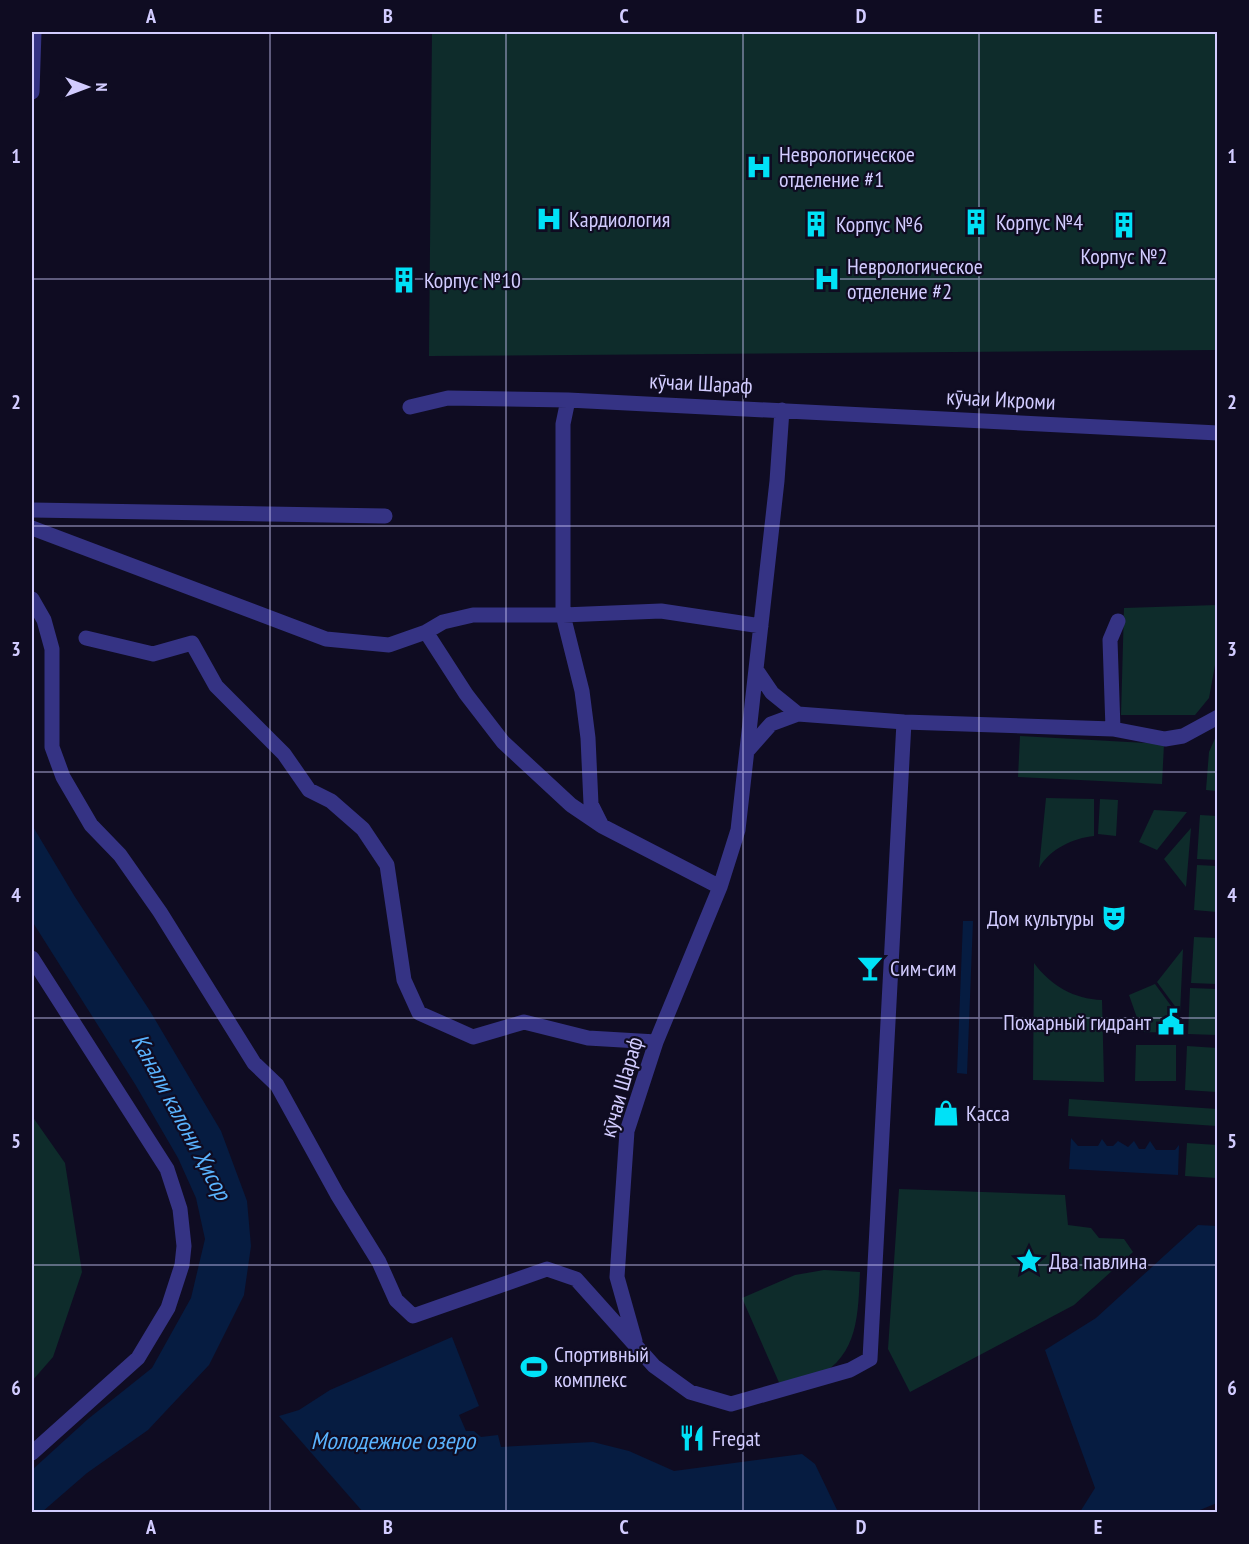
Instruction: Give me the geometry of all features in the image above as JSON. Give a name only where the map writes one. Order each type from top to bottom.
[{"type":"street","points":[[32,92],[34,32]]},
{"type":"street","name":"кӯчаи Шараф","points":[[410,407],[448,398],[568,400],[782,410],[777,481],[738,830],[720,887],[656,1042],[627,1131],[617,1277],[635,1344]]},
{"type":"street","points":[[568,400],[563,435],[563,615],[582,691],[588,738],[591,804],[602,826]]},
{"type":"street","name":"кӯчаи Икроми","points":[[782,410],[1218,433]]},
{"type":"street","points":[[32,510],[385,516]]},
{"type":"street","points":[[32,528],[326,639],[389,645],[426,632],[443,622],[473,615],[563,615],[661,611],[761,626]]},
{"type":"street","points":[[32,599],[44,620],[52,649],[52,747],[63,777],[92,825],[120,855],[160,912],[254,1063],[277,1085],[337,1194],[379,1262],[396,1300],[413,1316],[547,1269],[576,1280],[654,1366],[690,1392],[731,1404],[850,1370],[870,1359],[904,722]]},
{"type":"street","points":[[1113,729],[1110,640],[1118,621]]},
{"type":"street","points":[[426,632],[466,694],[503,742],[571,804],[602,826],[720,887]]},
{"type":"street","points":[[86,638],[153,654],[192,643],[216,686],[284,754],[309,790],[331,801],[363,829],[387,865],[404,980],[419,1013],[473,1037],[524,1022],[588,1038],[656,1042]]},
{"type":"street","points":[[757,671],[772,693],[798,714]]},
{"type":"street","points":[[748,750],[771,724],[798,714],[904,722],[1113,729],[1165,739],[1183,736],[1218,717]]},
{"type":"street","points":[[32,958],[167,1169],[180,1209],[184,1246],[182,1265],[168,1308],[138,1358],[32,1453]]},
{"type":"green space","points":[[432,32],[1217,32],[1217,350],[429,356]]},
{"type":"green space","points":[[1217,605],[1217,654],[1209,698],[1195,715],[1121,715],[1124,608]]},
{"type":"green space","points":[[1217,734],[1217,791],[1206,790],[1209,752]]},
{"type":"green space","points":[[1020,736],[1164,744],[1162,784],[1018,777]]},
{"type":"green space","points":[[1046,798],[1094,799],[1094,836],[1078,839],[1056,850],[1039,868]]},
{"type":"green space","points":[[1100,799],[1118,800],[1116,836],[1098,834]]},
{"type":"green space","points":[[1154,810],[1187,812],[1157,850],[1139,842]]},
{"type":"green space","points":[[1200,815],[1217,816],[1217,860],[1197,859]]},
{"type":"green space","points":[[1191,828],[1186,887],[1164,859]]},
{"type":"green space","points":[[1197,865],[1217,866],[1217,912],[1194,910]]},
{"type":"green space","points":[[1194,937],[1217,938],[1217,984],[1191,983]]},
{"type":"green space","points":[[1183,949],[1180,1013],[1157,982]]},
{"type":"green space","points":[[1034,963],[1064,990],[1082,997],[1102,1000],[1104,1082],[1033,1080]]},
{"type":"green space","points":[[1155,984],[1180,1018],[1180,1033],[1142,1032],[1129,995]]},
{"type":"green space","points":[[1190,988],[1217,989],[1217,1035],[1188,1034]]},
{"type":"green space","points":[[1136,1045],[1176,1045],[1176,1081],[1135,1081]]},
{"type":"green space","points":[[1187,1046],[1217,1048],[1217,1092],[1185,1090]]},
{"type":"green space","points":[[1069,1099],[1217,1109],[1217,1126],[1068,1116]]},
{"type":"green space","points":[[32,1116],[65,1163],[82,1272],[53,1357],[32,1381]]},
{"type":"green space","points":[[1187,1143],[1217,1145],[1217,1178],[1185,1176]]},
{"type":"green space","points":[[899,1189],[1065,1195],[1068,1225],[1091,1228],[1099,1238],[1124,1239],[1133,1252],[1074,1305],[910,1392],[888,1349]]},
{"type":"green space","points":[[824,1270],[860,1272],[854,1332],[849,1345],[831,1368],[813,1379],[781,1387],[742,1298],[795,1275]]},
{"type":"water","name":"Канали калони Ҳисор","points":[[32,825],[75,897],[150,1011],[221,1131],[247,1201],[251,1246],[244,1295],[209,1365],[148,1430],[87,1473],[42,1512],[32,1512],[32,1470],[88,1419],[152,1368],[191,1298],[205,1239],[196,1198],[178,1158],[135,1084],[32,921]]},
{"type":"water","points":[[963,921],[973,921],[967,1074],[957,1073]]},
{"type":"water","points":[[1071,1138],[1078,1146],[1098,1146],[1102,1139],[1107,1146],[1113,1146],[1118,1141],[1128,1147],[1134,1141],[1139,1149],[1145,1149],[1150,1141],[1156,1150],[1175,1150],[1179,1145],[1178,1175],[1069,1169]]},
{"type":"water","points":[[1198,1225],[1217,1226],[1217,1503],[1195,1512],[1080,1512],[1095,1488],[1045,1350],[1096,1318]]},
{"type":"water","name":"Молодежное озеро","points":[[452,1337],[479,1406],[459,1415],[466,1431],[474,1431],[481,1437],[498,1435],[501,1447],[593,1442],[629,1451],[674,1471],[802,1454],[815,1464],[838,1512],[363,1512],[279,1416],[299,1410],[330,1390]]},
{"type":"place","name":"Неврологическое отделение #1","points":[[759,167]]},
{"type":"place","name":"Кардиология","points":[[549,219]]},
{"type":"place","name":"Корпус №4","points":[[976,222]]},
{"type":"place","name":"Корпус №6","points":[[816,224]]},
{"type":"place","name":"Корпус №2","points":[[1124,225]]},
{"type":"place","name":"Неврологическое отделение #2","points":[[827,279]]},
{"type":"place","name":"Корпус №10","points":[[404,280]]},
{"type":"place","name":"Дом культуры","points":[[1114,918]]},
{"type":"place","name":"Сим-сим","points":[[870,968]]},
{"type":"place","name":"Пожарный гидрант","points":[[1171,1022]]},
{"type":"place","name":"Касса","points":[[946,1113]]},
{"type":"place","name":"Два павлина","points":[[1029,1261]]},
{"type":"place","name":"Спортивный комплекс","points":[[534,1367]]},
{"type":"place","name":"Fregat","points":[[692,1438]]}]
